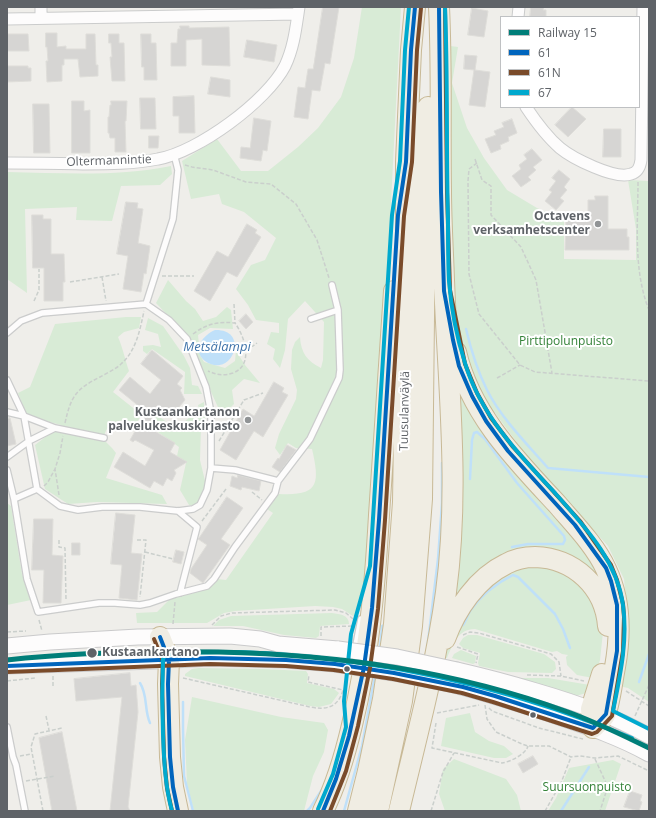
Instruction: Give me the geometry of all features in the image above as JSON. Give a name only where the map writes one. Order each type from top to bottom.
[{"type":"highway","name":"Tuusulanväylä","points":[[358,811],[383,699],[394,624],[402,510],[406,306],[406,162],[411,50],[415,7]]},
{"type":"highway","name":"Tuusulanväylä","points":[[378,811],[402,701],[410,641],[422,499],[426,135],[431,52],[438,7]]},
{"type":"highway","points":[[399,811],[432,670],[446,592],[452,511],[452,422],[440,192],[440,38],[438,7]]},
{"type":"highway","points":[[327,806],[345,756],[352,728],[360,694],[370,628],[376,567],[398,215],[406,162]]},
{"type":"highway","points":[[444,291],[459,366],[472,396],[486,421],[508,451],[575,524],[606,568],[611,581],[617,605],[619,630],[617,651],[594,723]]},
{"type":"highway","points":[[432,670],[447,632],[467,599],[479,584],[494,571],[516,560],[530,557],[546,558],[572,566],[580,572],[596,590],[605,609],[608,630],[606,654],[594,723]]},
{"type":"highway","points":[[166,811],[160,783],[158,757],[162,661],[167,632]]},
{"type":"highway","points":[[162,661],[168,684],[170,757],[173,787],[178,811]]},
{"type":"main road","points":[[7,646],[167,632],[260,639],[278,644],[338,649],[397,657],[495,679],[571,701],[594,723],[649,754]]},
{"type":"main road","points":[[7,666],[210,658],[238,658],[336,664],[394,673],[454,685],[594,723],[649,736]]},
{"type":"street","points":[[41,7],[41,18]]},
{"type":"street","points":[[527,108],[545,134],[561,149],[574,158],[594,168],[624,175],[630,175],[638,171],[641,160],[643,7]]},
{"type":"street","points":[[7,19],[298,10]]},
{"type":"street","name":"Oltermannintie","points":[[7,163],[130,163],[175,158],[210,136],[250,107],[266,93],[280,75],[290,55],[294,41],[298,10]]},
{"type":"lane","points":[[146,304],[173,219],[178,170],[175,158]]},
{"type":"lane","points":[[7,470],[14,499],[27,579],[38,612],[99,603],[150,604],[207,586],[275,493],[278,481],[310,439],[339,378],[338,310],[332,285]]},
{"type":"lane","points":[[7,332],[21,321],[42,313],[146,304],[169,320],[187,339],[206,387],[211,414],[211,468],[207,490],[200,505],[193,509],[178,511],[140,507],[102,507],[78,510],[60,506],[37,489],[24,416],[7,380]]},
{"type":"lane","points":[[311,318],[338,310]]},
{"type":"lane","points":[[7,412],[24,416],[55,428],[104,438]]},
{"type":"lane","points":[[7,456],[29,441],[55,428]]},
{"type":"lane","points":[[211,468],[235,470],[278,481]]},
{"type":"lane","points":[[14,499],[37,489]]},
{"type":"lane","points":[[178,511],[197,527],[178,594]]},
{"type":"lane","points":[[419,724],[419,754]]},
{"type":"lane","points":[[7,727],[25,811]]},
{"type":"path","points":[[175,158],[192,167],[213,170],[246,182],[271,184],[296,204],[317,240],[332,285]]},
{"type":"path","points":[[475,159],[482,180],[491,186],[492,215],[521,248],[536,280],[552,373]]},
{"type":"path","points":[[477,164],[469,169],[468,181],[469,274],[479,314],[520,365],[535,372],[649,381]]},
{"type":"path","points":[[638,171],[638,248],[640,281],[649,310]]},
{"type":"path","points":[[34,301],[39,290],[39,269]]},
{"type":"path","points":[[70,282],[119,274]]},
{"type":"path","points":[[154,276],[194,276]]},
{"type":"path","points":[[102,277],[106,307]]},
{"type":"path","points":[[37,489],[42,488],[48,482],[55,469],[60,453],[68,409],[73,397],[89,382],[121,364],[129,355],[136,342],[146,304]]},
{"type":"path","points":[[197,364],[214,374],[227,375],[236,372],[244,364],[246,357],[245,348],[241,334],[235,323],[234,304]]},
{"type":"path","points":[[187,339],[203,327],[217,323],[235,323]]},
{"type":"path","points":[[245,348],[253,346],[257,343]]},
{"type":"path","points":[[497,378],[520,365]]},
{"type":"path","points":[[211,455],[244,400],[263,393]]},
{"type":"path","points":[[55,469],[60,506]]},
{"type":"path","points":[[197,527],[226,489]]},
{"type":"path","points":[[252,492],[266,504]]},
{"type":"path","points":[[59,540],[59,547],[66,548],[66,608]]},
{"type":"path","points":[[136,540],[146,540],[140,605]]},
{"type":"path","points":[[145,552],[173,559]]},
{"type":"path","points":[[167,632],[178,594]]},
{"type":"path","points":[[209,627],[221,616],[232,613],[335,610],[346,613],[354,620]]},
{"type":"path","points":[[38,612],[42,632]]},
{"type":"path","points":[[321,635],[322,628],[354,626]]},
{"type":"path","points":[[455,646],[478,654],[476,663]]},
{"type":"path","points":[[183,678],[310,708],[326,708],[336,703],[341,697],[343,690],[308,682],[309,674]]},
{"type":"path","points":[[521,675],[560,676],[588,681]]},
{"type":"path","points":[[53,676],[53,686]]},
{"type":"path","points":[[7,681],[25,679]]},
{"type":"path","points":[[633,721],[649,685]]},
{"type":"path","points":[[623,690],[649,706]]},
{"type":"path","points":[[594,723],[539,728],[492,711],[484,703],[488,719],[496,732],[522,744],[528,746],[549,746],[571,757],[580,756],[594,758],[618,756],[649,771]]},
{"type":"path","points":[[438,713],[476,706]]},
{"type":"path","points":[[46,716],[49,730]]},
{"type":"path","points":[[43,811],[31,746],[35,734],[62,728]]},
{"type":"path","points":[[432,748],[502,763],[523,753],[528,749],[528,746]]},
{"type":"path","points":[[431,811],[443,772],[454,753]]},
{"type":"path","points":[[13,757],[32,754]]},
{"type":"path","points":[[545,811],[561,784],[571,757]]},
{"type":"path","points":[[594,758],[607,785],[600,811]]},
{"type":"path","points":[[20,782],[54,776]]},
{"type":"green space","points":[[362,7],[401,7],[378,457],[370,562],[356,618],[342,609],[315,606],[235,611],[224,613],[207,623],[137,623],[136,613],[157,612],[170,599],[204,590],[213,585],[217,579],[226,580],[273,513],[267,509],[279,494],[302,493],[309,490],[314,485],[316,471],[312,449],[296,448],[288,443],[280,455],[275,448],[279,434],[296,399],[297,390],[291,369],[292,350],[295,342],[300,337],[303,352],[308,359],[321,368],[323,360],[324,322],[305,301],[288,319],[285,350],[280,368],[273,359],[275,349],[267,344],[271,332],[279,333],[279,323],[256,320],[248,305],[236,289],[251,265],[265,260],[276,238],[244,212],[222,204],[219,194],[191,199],[182,161],[217,139],[241,171],[268,171],[298,147],[318,128],[341,97],[354,58]]},
{"type":"green space","name":"Pirttipolunpuisto","points":[[443,45],[458,47],[452,83],[467,128],[484,158],[507,190],[537,208],[564,220],[564,259],[636,260],[636,229],[628,180],[648,181],[649,702],[628,688],[619,686],[628,619],[624,579],[608,546],[532,463],[495,413],[487,411],[462,356],[455,318]]},
{"type":"green space","points":[[171,166],[172,174],[160,185],[121,186],[112,221],[76,220],[77,207],[25,209],[27,293],[7,279],[7,172],[110,173],[130,172]]},
{"type":"green space","points":[[168,280],[195,309],[203,321],[216,317],[227,307],[231,310],[233,329],[210,328],[198,335],[200,355],[204,362],[225,368],[235,361],[236,351],[260,383],[244,379],[232,390],[234,404],[222,416],[202,372],[191,340],[156,303]]},
{"type":"green space","points":[[126,317],[141,317],[139,328],[124,332],[118,337],[129,371],[113,392],[142,415],[134,426],[125,421],[119,421],[111,425],[106,430],[106,442],[116,453],[106,478],[162,495],[167,504],[97,502],[68,504],[45,489],[35,445],[61,425],[27,416],[18,393],[30,387],[55,324]]},
{"type":"green space","points":[[148,318],[163,326],[184,356],[190,368],[192,385],[198,386],[202,394],[184,394],[185,372],[152,349],[147,354],[143,351],[143,346],[153,345],[161,347],[158,334],[145,330]]},
{"type":"green space","points":[[452,376],[602,573],[601,590],[520,554],[445,622]]},
{"type":"green space","points":[[204,402],[205,416],[204,425],[201,426],[200,460],[206,485],[198,505],[189,505],[180,490],[186,463],[177,456],[179,447],[148,425],[157,415],[168,423],[171,421],[183,423],[199,409],[198,405]]},
{"type":"green space","points":[[7,503],[11,506],[22,574],[31,600],[7,605]]},
{"type":"green space","points":[[550,565],[586,586],[603,632],[600,660],[593,678],[577,675],[567,665],[566,657],[568,655],[557,651],[552,652],[475,629],[460,634],[447,658],[442,657],[470,602],[514,567]]},
{"type":"green space","points":[[332,613],[346,617],[349,624],[320,626],[319,636],[316,638],[284,635],[243,626],[213,626],[219,620],[231,616]]},
{"type":"green space","points":[[468,635],[477,635],[544,654],[555,662],[556,669],[552,673],[508,672],[479,666],[478,663],[480,653],[463,648],[459,644],[463,638]]},
{"type":"green space","points":[[461,650],[476,656],[475,663],[473,664],[452,658],[454,654]]},
{"type":"green space","points":[[192,669],[306,671],[308,674],[307,683],[334,689],[339,693],[331,704],[319,707],[310,706],[185,676],[185,674]]},
{"type":"green space","points":[[516,678],[548,678],[590,685],[586,693],[576,696]]},
{"type":"green space","points":[[192,697],[281,717],[324,723],[328,730],[324,752],[313,776],[304,811],[194,811],[187,784],[185,740]]},
{"type":"green space","points":[[470,713],[475,732],[489,741],[504,746],[513,754],[506,758],[494,758],[441,746],[446,718]]},
{"type":"green space","points":[[454,759],[506,779],[517,795],[521,811],[445,811],[439,794],[443,769]]},
{"type":"green space","name":"Suursuonpuisto","points":[[613,760],[621,764],[605,811],[548,811],[556,798],[569,768]]},
{"type":"water","name":"Metsälampi","points":[[215,330],[226,332],[232,337],[235,344],[234,352],[230,359],[223,364],[215,365],[205,361],[201,357],[199,348],[200,343],[206,335]]},
{"type":"building","points":[[323,7],[339,7],[330,64],[325,63],[320,91],[312,90],[308,119],[294,117],[298,87],[305,88],[308,69],[313,69]]},
{"type":"building","points":[[531,7],[544,7],[543,10],[546,10],[546,16],[530,16]]},
{"type":"building","points":[[472,8],[488,11],[484,37],[468,35]]},
{"type":"building","points":[[180,26],[189,26],[189,28],[229,27],[230,66],[202,65],[202,39],[186,40],[186,66],[171,66],[171,43],[177,43],[178,29],[180,29]]},
{"type":"building","points":[[46,33],[57,33],[57,47],[66,46],[66,49],[86,49],[86,34],[95,34],[96,65],[98,65],[98,76],[80,77],[78,59],[64,59],[64,65],[62,65],[62,81],[47,82],[46,61],[48,61]]},
{"type":"building","points":[[7,34],[28,34],[29,51],[7,51]]},
{"type":"building","points":[[109,34],[119,34],[119,43],[124,43],[125,81],[112,81],[110,57],[112,57]]},
{"type":"building","points":[[141,34],[151,34],[151,43],[156,43],[157,80],[144,80]]},
{"type":"building","points":[[247,40],[277,45],[274,62],[244,57]]},
{"type":"building","points":[[465,55],[477,56],[475,70],[490,72],[485,107],[469,105],[474,70],[464,69]]},
{"type":"building","points":[[7,66],[28,66],[28,68],[31,68],[31,81],[7,82]]},
{"type":"building","points":[[211,77],[230,80],[230,97],[208,94]]},
{"type":"building","points":[[194,96],[195,133],[179,133],[179,116],[173,116],[173,97]]},
{"type":"building","points":[[140,98],[155,98],[156,129],[141,129]]},
{"type":"building","points":[[72,101],[84,101],[84,111],[90,110],[90,153],[72,153]]},
{"type":"building","points":[[111,101],[127,101],[125,121],[126,152],[115,152],[115,138],[110,138],[108,133],[108,117]]},
{"type":"building","points":[[33,104],[49,104],[50,153],[34,153]]},
{"type":"building","points":[[571,108],[573,108],[586,119],[568,137],[555,125]]},
{"type":"building","points":[[254,118],[271,121],[267,151],[263,150],[261,161],[240,158],[241,147],[250,148]]},
{"type":"building","points":[[512,119],[517,133],[508,137],[509,141],[500,145],[501,149],[491,153],[485,139],[496,135],[494,131],[504,127],[502,123]]},
{"type":"building","points":[[604,129],[621,129],[621,157],[603,157]]},
{"type":"building","points":[[149,136],[159,136],[158,148],[149,148]]},
{"type":"building","points":[[532,149],[542,160],[533,167],[536,170],[528,177],[531,180],[521,187],[512,176],[521,169],[519,165],[527,159],[524,155]]},
{"type":"building","points":[[559,170],[570,179],[564,187],[567,190],[560,198],[564,201],[556,210],[545,201],[552,192],[549,190],[556,181],[552,178]]},
{"type":"building","name":"Octavens verksamhetscenter","points":[[595,196],[608,196],[608,229],[627,229],[627,237],[629,237],[629,250],[565,250],[566,219],[588,219],[588,200],[595,200]]},
{"type":"building","points":[[126,202],[138,203],[137,208],[143,209],[138,243],[150,246],[146,274],[144,273],[141,292],[123,289],[128,256],[117,254]]},
{"type":"building","points":[[32,215],[43,215],[43,219],[51,219],[51,254],[64,254],[65,282],[63,282],[63,301],[44,301],[44,268],[33,268]]},
{"type":"building","points":[[247,224],[257,230],[255,233],[261,237],[237,277],[227,272],[210,301],[194,291],[217,251],[228,257]]},
{"type":"building","points":[[246,314],[253,322],[246,329],[239,321]]},
{"type":"building","points":[[152,350],[183,376],[177,384],[182,388],[180,390],[185,400],[174,413],[170,409],[164,416],[158,412],[146,426],[175,443],[170,452],[187,462],[174,470],[176,473],[172,481],[167,478],[163,486],[154,481],[150,488],[114,467],[123,452],[145,466],[154,450],[135,440],[133,442],[130,440],[146,412],[119,390],[130,377],[150,394],[161,380],[141,364]]},
{"type":"building","points":[[274,382],[284,388],[282,392],[288,395],[263,437],[254,431],[236,460],[220,450],[243,409],[254,416]]},
{"type":"building","points":[[10,418],[16,444],[7,446],[7,419]]},
{"type":"building","points":[[287,445],[296,450],[280,472],[272,467],[278,458],[279,459]]},
{"type":"building","points":[[238,475],[261,481],[259,491],[242,487],[241,490],[230,486],[232,476],[237,478]]},
{"type":"building","points":[[227,497],[243,508],[221,539],[230,545],[203,583],[190,573],[191,569],[207,545],[198,539]]},
{"type":"building","points":[[116,513],[135,515],[131,553],[142,554],[137,600],[119,598],[122,565],[111,564]]},
{"type":"building","points":[[34,519],[53,519],[52,555],[63,556],[61,603],[43,603],[44,570],[32,570]]},
{"type":"building","points":[[72,543],[80,543],[80,555],[72,555]]},
{"type":"building","points":[[176,550],[184,552],[181,564],[173,562]]},
{"type":"building","points":[[130,673],[131,686],[136,685],[138,712],[128,807],[130,811],[110,811],[122,697],[76,701],[74,679]]},
{"type":"building","points":[[62,732],[77,811],[52,811],[39,738]]},
{"type":"building","points":[[533,756],[538,764],[523,773],[518,764]]},
{"type":"building","points":[[630,791],[642,795],[640,801],[642,802],[639,811],[624,807]]},
{"type":"waterway","points":[[466,329],[472,352],[483,382],[499,411],[548,468],[649,477]]},
{"type":"waterway","points":[[470,479],[472,440],[474,433],[477,432],[485,439],[517,483],[564,536],[565,540],[563,544],[528,544],[512,547]]},
{"type":"waterway","points":[[427,650],[438,559],[442,503],[442,463]]},
{"type":"waterway","points":[[463,625],[470,611],[484,595],[500,582],[513,575],[518,577],[555,614],[563,629],[570,648]]},
{"type":"waterway","points":[[380,649],[382,626],[384,625]]},
{"type":"waterway","points":[[639,682],[649,654]]},
{"type":"waterway","points":[[344,811],[362,746],[375,675]]},
{"type":"waterway","points":[[140,683],[144,692],[150,723]]},
{"type":"waterway","points":[[183,702],[184,776],[193,811]]},
{"type":"waterway","points":[[561,811],[589,767]]},
{"type":"waterway","points":[[307,811],[323,788]]},
{"type":"rail line","name":"15","points":[[7,660],[33,657],[138,652],[218,652],[352,661],[439,675],[525,697],[589,720],[649,748]]},
{"type":"transit line","name":"67","points":[[318,809],[333,774],[346,727],[344,701],[351,634],[370,566],[392,215],[400,161],[405,50],[409,7]]},
{"type":"transit line","name":"61","points":[[323,811],[336,779],[349,736],[364,667],[372,608],[398,215],[406,162],[411,50],[415,7]]},
{"type":"transit line","name":"61","points":[[7,666],[210,658],[286,660],[335,664],[394,673],[463,687],[593,728],[606,714],[617,651],[617,605],[606,568],[575,525],[508,451],[486,421],[472,396],[459,366],[444,291],[441,192],[439,7]]},
{"type":"transit line","name":"61N","points":[[7,672],[210,664],[286,666],[334,670],[393,679],[462,693],[592,734],[597,732],[612,716],[623,651],[624,617],[623,604],[617,580],[611,565],[580,521],[513,447],[491,418],[477,393],[465,364],[450,290],[447,192],[445,7]]},
{"type":"transit line","name":"67","points":[[445,7],[449,281],[453,312],[462,353],[472,382],[480,399],[502,433],[588,531],[598,544],[614,573],[620,589],[623,605],[625,632],[613,711],[649,729]]},
{"type":"transit line","name":"61N","points":[[330,811],[346,771],[358,726],[370,668],[378,609],[404,216],[412,162],[417,50],[421,8]]},
{"type":"transit line","name":"61","points":[[160,637],[169,660],[168,684],[170,757],[173,787],[178,811]]},
{"type":"transit line","name":"61N","points":[[154,639],[163,661],[162,684],[164,757],[167,788],[172,811]]},
{"type":"transit line","name":"67","points":[[172,811],[165,773],[162,696],[163,659],[168,654],[222,652],[277,654],[355,662],[396,669],[476,686],[515,697],[554,709],[632,738]]},
{"type":"place","name":"Octavens verksamhetscenter","points":[[598,224]]},
{"type":"place","name":"Kustaankartanon palvelukeskuskirjasto","points":[[248,420]]},
{"type":"place","name":"Kustaankartano","points":[[92,653]]}]
